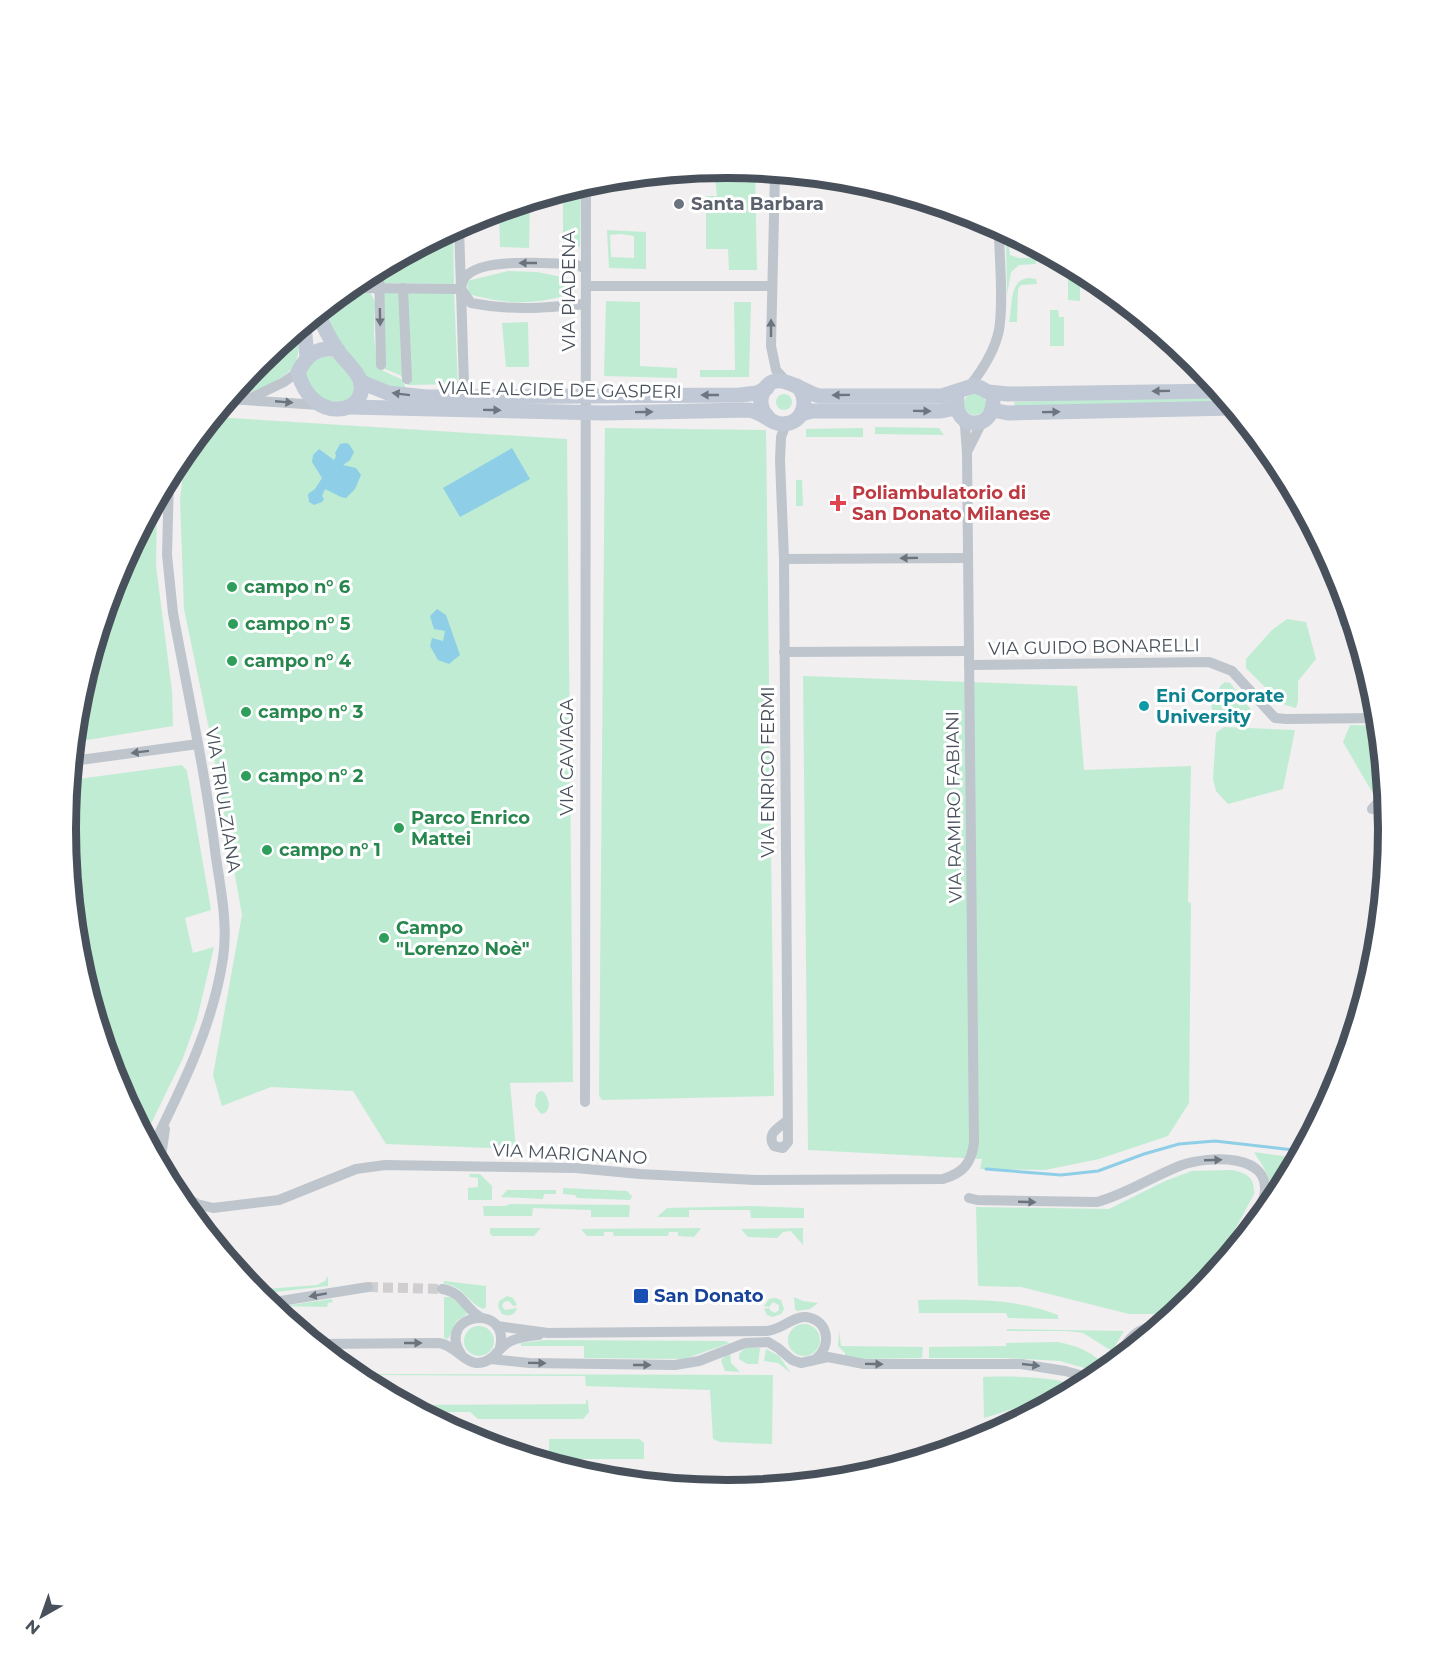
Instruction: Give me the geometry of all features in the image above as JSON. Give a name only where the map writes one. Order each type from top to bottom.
[{"type":"street","points":[[775,180],[771,286],[772,356],[776,370],[792,383],[816,395],[959,413],[972,423],[978,423],[990,414],[1224,408]]},
{"type":"street","name":"VIA PIADENA","points":[[585,405],[586,194]]},
{"type":"street","points":[[459,236],[464,385]]},
{"type":"street","points":[[959,413],[957,399],[974,387],[993,348],[998,332],[1000,316],[999,238]]},
{"type":"street","points":[[460,289],[463,278],[487,266],[514,263],[575,264],[586,269]]},
{"type":"street","points":[[380,279],[381,365]]},
{"type":"street","points":[[586,286],[771,286]]},
{"type":"street","points":[[366,288],[460,289]]},
{"type":"street","points":[[403,288],[407,379]]},
{"type":"street","points":[[460,289],[471,303],[495,307],[528,309],[585,304]]},
{"type":"street","points":[[239,399],[319,405],[331,410],[349,407],[361,391],[361,382],[338,351],[321,321]]},
{"type":"street","points":[[305,334],[308,357]]},
{"type":"street","points":[[249,399],[284,382],[298,372],[315,351],[328,348],[338,351]]},
{"type":"street","points":[[298,372],[305,391],[319,405]]},
{"type":"street","name":"VIALE ALCIDE DE GASPERI","points":[[361,382],[388,393],[426,398],[748,410],[768,417]]},
{"type":"street","points":[[801,414],[804,399],[792,383],[776,382],[763,394],[761,404],[768,417],[777,423],[786,424],[794,421],[801,414],[812,411],[942,396],[974,387],[1008,394],[1209,391]]},
{"type":"street","points":[[974,387],[993,400],[990,414]]},
{"type":"street","name":"VIALE ALCIDE DE GASPERI","points":[[349,407],[585,405],[740,395],[757,393],[767,388]]},
{"type":"street","name":"VIA CAVIAGA","points":[[585,405],[585,1101]]},
{"type":"street","name":"VIA RAMIRO FABIANI","points":[[959,413],[965,426],[967,453],[974,1143],[970,1161]]},
{"type":"street","name":"VIA RAMIRO FABIANI","points":[[967,453],[981,424],[990,414]]},
{"type":"street","name":"VIA ENRICO FERMI","points":[[786,424],[780,447],[784,559],[787,1122]]},
{"type":"street","name":"VIA TRIULZIANA","points":[[156,1140],[206,1028],[219,977],[224,943],[220,884],[198,744],[173,613],[167,555],[169,496]]},
{"type":"street","points":[[784,559],[967,558]]},
{"type":"street","points":[[784,652],[969,651]]},
{"type":"street","name":"VIA GUIDO BONARELLI","points":[[969,665],[1209,662],[1232,671],[1275,718],[1369,718]]},
{"type":"street","points":[[80,760],[198,744]]},
{"type":"street","points":[[1372,809],[1377,803]]},
{"type":"street","name":"VIA TRIULZIANA","points":[[162,1150],[167,1120]]},
{"type":"street","points":[[969,1198],[1097,1202],[1112,1198],[1184,1165],[1197,1161],[1231,1160],[1244,1162],[1255,1168],[1264,1185],[1263,1199]]},
{"type":"street","name":"VIA MARIGNANO","points":[[194,1202],[213,1208],[279,1200],[356,1169],[385,1165],[576,1168],[755,1180],[943,1179],[963,1170],[970,1161]]},
{"type":"street","points":[[280,1301],[368,1287]]},
{"type":"street","points":[[442,1289],[458,1294],[471,1311],[496,1326],[501,1334],[500,1348]]},
{"type":"street","points":[[461,1354],[456,1344],[460,1327],[468,1320],[480,1317]]},
{"type":"street","points":[[496,1326],[548,1333],[767,1331],[786,1325],[795,1319],[807,1317],[818,1322],[825,1332],[827,1344],[825,1350],[816,1359]]},
{"type":"street","points":[[786,1325],[781,1337],[786,1354]]},
{"type":"street","points":[[1127,1343],[1134,1334],[1143,1330]]},
{"type":"street","points":[[704,1332],[756,1342]]},
{"type":"street","points":[[490,1359],[500,1348],[513,1340],[548,1333]]},
{"type":"street","points":[[330,1344],[439,1344],[454,1348],[466,1359],[477,1363],[490,1359],[529,1363],[675,1365],[699,1361],[742,1344],[768,1342],[792,1360],[801,1363],[831,1357],[869,1364],[1021,1364],[1081,1375]]},
{"type":"green space","points":[[715,178],[755,179],[757,270],[729,270],[728,249],[706,249],[706,196],[717,196]]},
{"type":"green space","points":[[581,195],[580,247],[563,246],[563,199]]},
{"type":"green space","points":[[530,209],[529,248],[500,247],[499,220]]},
{"type":"green space","points":[[607,230],[646,232],[646,269],[609,268]],"holes":[[[610,235],[634,236],[634,258],[611,257]]]},
{"type":"green space","points":[[453,239],[454,284],[374,283],[402,265]]},
{"type":"green space","points":[[1006,241],[1008,242],[1010,255],[1019,258],[1036,258],[1036,264],[1019,265],[1011,272],[1007,295]]},
{"type":"green space","points":[[508,271],[537,272],[572,279],[573,294],[532,302],[509,302],[468,294],[467,281]]},
{"type":"green space","points":[[1068,275],[1080,282],[1080,301],[1068,300]]},
{"type":"green space","points":[[1036,279],[1037,284],[1021,285],[1018,289],[1017,322],[1009,322],[1014,289],[1022,280]]},
{"type":"green space","points":[[367,287],[375,302],[374,335],[377,368],[403,380],[407,393],[363,380],[338,344],[327,316]]},
{"type":"green space","points":[[383,292],[454,293],[458,384],[408,385],[400,375],[385,369]]},
{"type":"green space","points":[[606,301],[640,302],[640,366],[677,368],[677,378],[604,376]]},
{"type":"green space","points":[[734,302],[751,302],[749,377],[700,377],[700,370],[735,370]]},
{"type":"green space","points":[[1050,310],[1058,310],[1059,317],[1064,317],[1064,346],[1050,346]]},
{"type":"green space","points":[[528,322],[529,367],[506,367],[502,323]]},
{"type":"green space","points":[[298,340],[297,357],[292,368],[270,384],[245,392]]},
{"type":"green space","points":[[317,356],[335,357],[351,375],[356,390],[347,402],[321,401],[305,380],[306,367]]},
{"type":"green space","points":[[975,393],[983,396],[986,404],[983,412],[975,415],[967,412],[964,404],[967,396]]},
{"type":"green space","points":[[784,394],[792,402],[784,410],[776,402]]},
{"type":"green space","points":[[1213,396],[1220,403],[1015,407],[1014,402]]},
{"type":"green space","name":"Parco Enrico Mattei","points":[[224,418],[567,439],[573,1082],[510,1083],[516,1149],[386,1144],[353,1091],[271,1087],[222,1106],[213,1075],[242,915],[209,729],[184,609],[180,500],[184,471]]},
{"type":"green space","points":[[875,427],[939,428],[944,435],[875,434]]},
{"type":"green space","points":[[605,428],[766,430],[774,1096],[602,1100],[599,1096]]},
{"type":"green space","points":[[863,428],[863,437],[806,437],[806,429]]},
{"type":"green space","points":[[796,480],[802,480],[803,506],[796,506]]},
{"type":"green space","points":[[157,517],[156,566],[172,691],[173,726],[83,741],[89,702],[111,620],[126,580]]},
{"type":"green space","points":[[1287,619],[1306,622],[1316,659],[1298,681],[1296,708],[1282,704],[1246,668],[1246,659],[1272,630]]},
{"type":"green space","points":[[803,676],[1077,686],[1084,770],[1191,766],[1188,902],[1191,903],[1189,1103],[1168,1136],[1099,1159],[1045,1170],[980,1169],[982,1159],[808,1150]]},
{"type":"green space","points":[[1225,682],[1230,683],[1252,711],[1213,713],[1211,704]]},
{"type":"green space","points":[[1350,725],[1370,726],[1377,786],[1375,797],[1343,742]]},
{"type":"green space","points":[[1224,727],[1295,730],[1283,789],[1228,804],[1216,791],[1213,779],[1216,733]]},
{"type":"green space","points":[[182,765],[187,771],[211,910],[185,918],[193,953],[214,947],[197,1019],[183,1058],[149,1127],[126,1078],[111,1038],[89,956],[78,872],[76,829],[79,779]]},
{"type":"green space","points":[[540,1091],[544,1092],[549,1105],[547,1111],[541,1114],[535,1106],[536,1095]]},
{"type":"green space","points":[[1254,1152],[1290,1157],[1271,1187]]},
{"type":"green space","points":[[1232,1170],[1242,1173],[1251,1180],[1254,1194],[1225,1248],[1188,1289],[1161,1314],[1129,1314],[1021,1287],[978,1286],[976,1207],[1109,1209],[1165,1181],[1192,1171]]},
{"type":"green space","points":[[469,1174],[480,1174],[492,1186],[492,1200],[468,1200],[468,1188],[478,1187],[478,1178],[470,1177]]},
{"type":"green space","points":[[563,1188],[627,1191],[632,1196],[630,1200],[577,1198],[575,1195],[563,1194]]},
{"type":"green space","points":[[507,1190],[556,1190],[556,1194],[544,1194],[543,1199],[501,1197]]},
{"type":"green space","points":[[510,1204],[630,1206],[629,1217],[591,1217],[591,1210],[533,1208],[532,1216],[484,1216],[483,1206]]},
{"type":"green space","points":[[751,1206],[804,1208],[804,1218],[751,1218],[750,1210],[689,1210],[689,1217],[657,1217],[667,1208]]},
{"type":"green space","points":[[490,1228],[541,1228],[534,1236],[493,1236],[490,1234]]},
{"type":"green space","points":[[701,1228],[694,1237],[678,1236],[678,1232],[669,1232],[668,1236],[614,1236],[613,1232],[604,1232],[604,1236],[587,1236],[581,1229]]},
{"type":"green space","points":[[803,1228],[803,1245],[791,1231],[783,1232],[777,1238],[748,1237],[741,1229]]},
{"type":"green space","points":[[328,1276],[328,1286],[271,1293],[267,1289],[317,1285],[325,1281]]},
{"type":"green space","points":[[444,1281],[486,1286],[486,1307],[483,1309],[478,1306],[456,1287],[444,1284]]},
{"type":"green space","points":[[507,1296],[513,1298],[517,1305],[513,1306],[509,1301],[504,1302],[502,1306],[505,1310],[517,1308],[513,1314],[509,1315],[502,1314],[498,1307],[499,1301]]},
{"type":"green space","points":[[444,1297],[451,1297],[465,1309],[467,1314],[457,1321],[448,1339],[444,1338]]},
{"type":"green space","points":[[794,1297],[818,1303],[810,1309],[797,1311]]},
{"type":"green space","points":[[332,1299],[333,1302],[328,1303],[327,1307],[285,1306]]},
{"type":"green space","points":[[769,1299],[781,1300],[784,1309],[781,1314],[773,1317],[767,1315],[764,1309],[769,1308],[775,1313],[779,1310],[779,1305],[773,1302],[769,1307],[764,1306]]},
{"type":"green space","points":[[918,1300],[1007,1302],[1041,1309],[1058,1315],[1058,1319],[1008,1318],[1006,1313],[919,1313]]},
{"type":"green space","points":[[804,1324],[815,1329],[820,1340],[815,1351],[804,1356],[793,1351],[788,1340],[793,1329]]},
{"type":"green space","points":[[479,1326],[490,1330],[494,1341],[490,1352],[479,1356],[468,1352],[464,1341],[468,1330]]},
{"type":"green space","points":[[1007,1329],[1124,1331],[1112,1351],[1083,1333],[1007,1331]]},
{"type":"green space","points":[[839,1331],[841,1346],[923,1347],[922,1358],[858,1359],[845,1356],[838,1346]]},
{"type":"green space","points":[[545,1340],[724,1341],[730,1343],[684,1359],[584,1358],[584,1346],[521,1346],[521,1343]]},
{"type":"green space","points":[[1058,1342],[1086,1351],[1101,1361],[1090,1369],[1060,1361],[929,1358],[929,1347],[1006,1346],[1006,1343]]},
{"type":"green space","points":[[745,1348],[760,1348],[758,1364],[747,1364],[739,1359],[739,1354]]},
{"type":"green space","points":[[766,1349],[779,1356],[791,1373],[778,1363],[764,1361]]},
{"type":"green space","points":[[730,1352],[731,1363],[740,1372],[725,1371],[721,1360]]},
{"type":"green space","points":[[374,1375],[773,1375],[772,1444],[720,1442],[713,1439],[710,1390],[586,1386],[585,1376]]},
{"type":"green space","points":[[983,1377],[1045,1378],[1069,1383],[1031,1405],[984,1418]]},
{"type":"green space","points":[[586,1399],[589,1412],[583,1419],[478,1419],[470,1412],[438,1412],[425,1405],[586,1404]]},
{"type":"green space","points":[[549,1439],[639,1439],[644,1443],[644,1459],[564,1459],[549,1455]]},
{"type":"water","points":[[340,444],[349,444],[354,452],[350,460],[343,465],[356,468],[361,475],[355,489],[346,498],[325,489],[322,502],[314,505],[309,502],[308,494],[315,489],[322,478],[312,462],[313,455],[319,449],[334,460]]},
{"type":"water","points":[[512,448],[530,479],[460,517],[443,488]]},
{"type":"water","points":[[1331,585],[1346,627],[1341,626],[1329,588]]},
{"type":"water","points":[[437,609],[446,615],[460,655],[449,664],[438,660],[430,646],[432,638],[443,641],[445,631],[434,629],[430,616]]},
{"type":"waterway","points":[[986,1169],[1061,1175],[1098,1171],[1179,1144],[1215,1141],[1294,1150]]},
{"type":"tunnel","points":[[368,1287],[442,1289]]},
{"type":"place","name":"Santa Barbara","points":[[679,204]]},
{"type":"place","name":"Poliambulatorio di San Donato Milanese","points":[[838,503]]},
{"type":"place","name":"campo n° 6","points":[[232,587]]},
{"type":"place","name":"campo n° 5","points":[[233,624]]},
{"type":"place","name":"campo n° 4","points":[[232,661]]},
{"type":"place","name":"Eni Corporate University","points":[[1144,706]]},
{"type":"place","name":"campo n° 3","points":[[246,712]]},
{"type":"place","name":"campo n° 2","points":[[246,776]]},
{"type":"place","name":"Parco Enrico Mattei","points":[[399,828]]},
{"type":"place","name":"campo n° 1","points":[[267,850]]},
{"type":"place","name":"Campo \"Lorenzo Noè\"","points":[[384,938]]},
{"type":"place","name":"San Donato","points":[[641,1296]]}]
